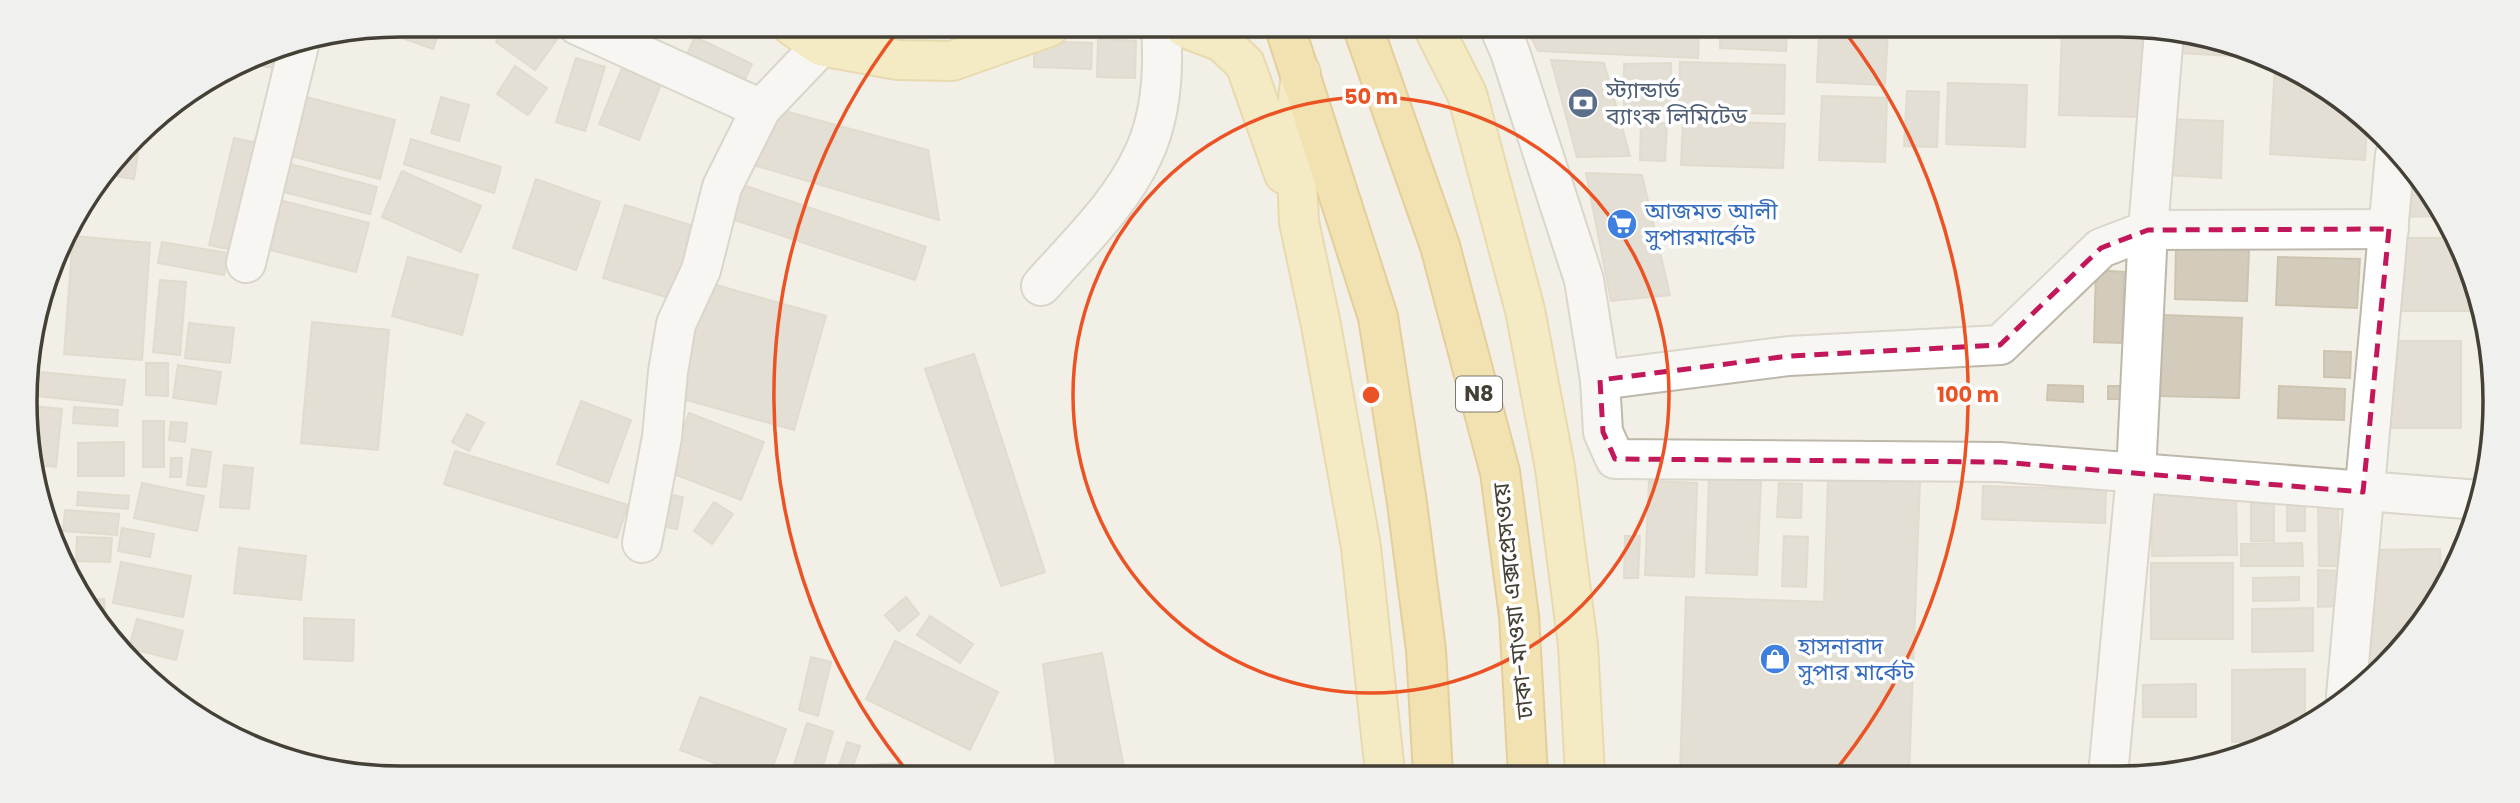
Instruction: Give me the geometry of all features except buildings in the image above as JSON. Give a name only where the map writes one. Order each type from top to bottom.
[{"type":"highway","points":[[1288,37],[1378,317],[1407,503],[1426,650],[1433,766]]},
{"type":"highway","name":"ঢাকা-মাওয়া এক্সপ্রেসওয়ে","points":[[1366,37],[1440,246],[1500,472],[1519,617],[1528,766]]},
{"type":"main road","points":[[811,37],[898,60],[952,61],[1020,37]]},
{"type":"main road","points":[[1209,37],[1222,42],[1245,64],[1277,149],[1300,222],[1361,547],[1384,766]]},
{"type":"main road","points":[[1438,37],[1467,94],[1525,310],[1555,468],[1578,645],[1585,766]]},
{"type":"main road","points":[[1300,222],[1294,126],[1301,73]]},
{"type":"street","points":[[603,37],[761,109]]},
{"type":"street","points":[[642,543],[662,437],[676,324],[701,270],[722,187],[761,109],[806,37]]},
{"type":"street","points":[[1041,286],[1113,205],[1143,155],[1156,119],[1161,37]]},
{"type":"street","points":[[1503,37],[1584,280],[1600,380],[1603,432],[1615,459],[2000,462],[2470,499]]},
{"type":"street","points":[[2109,766],[2136,474],[2148,230],[2163,40]]},
{"type":"street","points":[[246,262],[297,52]]},
{"type":"street","points":[[2347,686],[2394,163]]},
{"type":"street","points":[[1600,380],[1789,356],[2000,345],[2101,248],[2148,230],[2389,229]]},
{"type":"highlighted area","points":[[2389,229],[2363,492],[2000,462],[1615,459],[1603,432],[1600,380],[1789,356],[2000,345],[2101,248],[2148,230]]},
{"type":"place","name":"স্ট্যান্ডার্ড ব্যাংক লিমিটেড","points":[[1583,103]]},
{"type":"place","name":"আজমত আলী সুপারমার্কেট","points":[[1622,224]]},
{"type":"place","name":"হাসনাবাদ সুপার মার্কেট","points":[[1775,659]]}]
